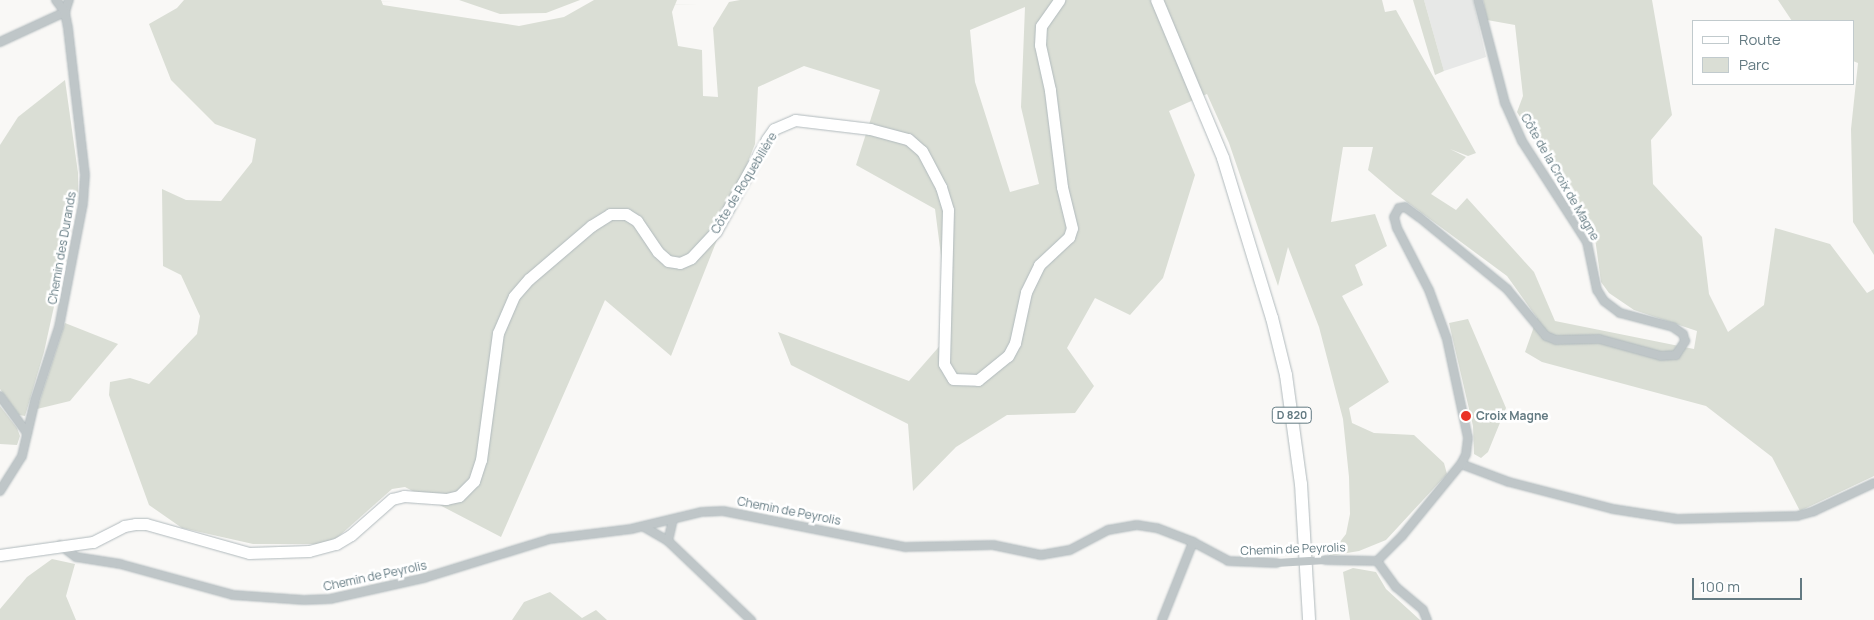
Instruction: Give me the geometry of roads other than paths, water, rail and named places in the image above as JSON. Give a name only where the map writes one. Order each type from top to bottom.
[{"type":"main road","name":"D 820","points":[[1150,0],[1223,158],[1272,318],[1295,431],[1306,540],[1309,620]]},
{"type":"main road","name":"D 820","points":[[1157,0],[1196,101]]},
{"type":"street","name":"Chemin des Durands","points":[[0,492],[22,456],[27,433],[59,328],[83,203],[84,168],[65,12],[56,0]]},
{"type":"street","points":[[0,42],[65,12],[69,0]]},
{"type":"street","name":"Côte de Roquebilière","points":[[0,555],[93,542],[124,526],[146,524],[249,553],[309,551],[336,544],[351,535],[392,499],[404,496],[446,499],[459,496],[474,480],[481,460],[498,333],[514,296],[529,279],[591,226],[610,214],[626,214],[637,221],[668,261],[680,262],[691,258],[716,231],[774,129],[795,120],[870,129],[908,139],[922,151],[941,187],[948,210],[944,364],[953,379],[978,380],[1008,356],[1015,343],[1026,292],[1039,265],[1069,237],[1072,228],[1062,187],[1050,90],[1040,45],[1041,26],[1059,0]]},
{"type":"street","name":"Côte de la Croix de Magne","points":[[1376,561],[1402,536],[1462,464],[1466,454],[1468,438],[1447,339],[1429,290],[1397,228],[1394,217],[1398,208],[1405,207],[1420,217],[1507,289],[1546,336],[1556,340],[1599,339],[1661,356],[1676,355],[1685,341],[1684,334],[1673,327],[1620,313],[1604,301],[1597,290],[1587,242],[1531,155],[1508,111],[1493,66],[1478,0]]},
{"type":"street","points":[[0,396],[27,433]]},
{"type":"street","points":[[1462,464],[1509,482],[1613,509],[1677,519],[1797,516],[1814,511],[1874,483]]},
{"type":"street","name":"Chemin de Peyrolis","points":[[60,546],[76,557],[120,564],[233,595],[304,600],[330,599],[424,578],[550,539],[644,527],[702,512],[735,512],[905,547],[993,545],[1041,555],[1062,552],[1108,530],[1137,525],[1158,528],[1193,542],[1228,561],[1276,563],[1326,560],[1376,561]]},
{"type":"street","points":[[668,541],[673,520]]},
{"type":"street","points":[[644,527],[668,541],[751,620]]},
{"type":"street","points":[[1162,620],[1193,542]]},
{"type":"street","points":[[1376,561],[1396,587],[1423,610],[1427,620]]},
{"type":"place","name":"Croix Magne","points":[[1466,416]]}]
